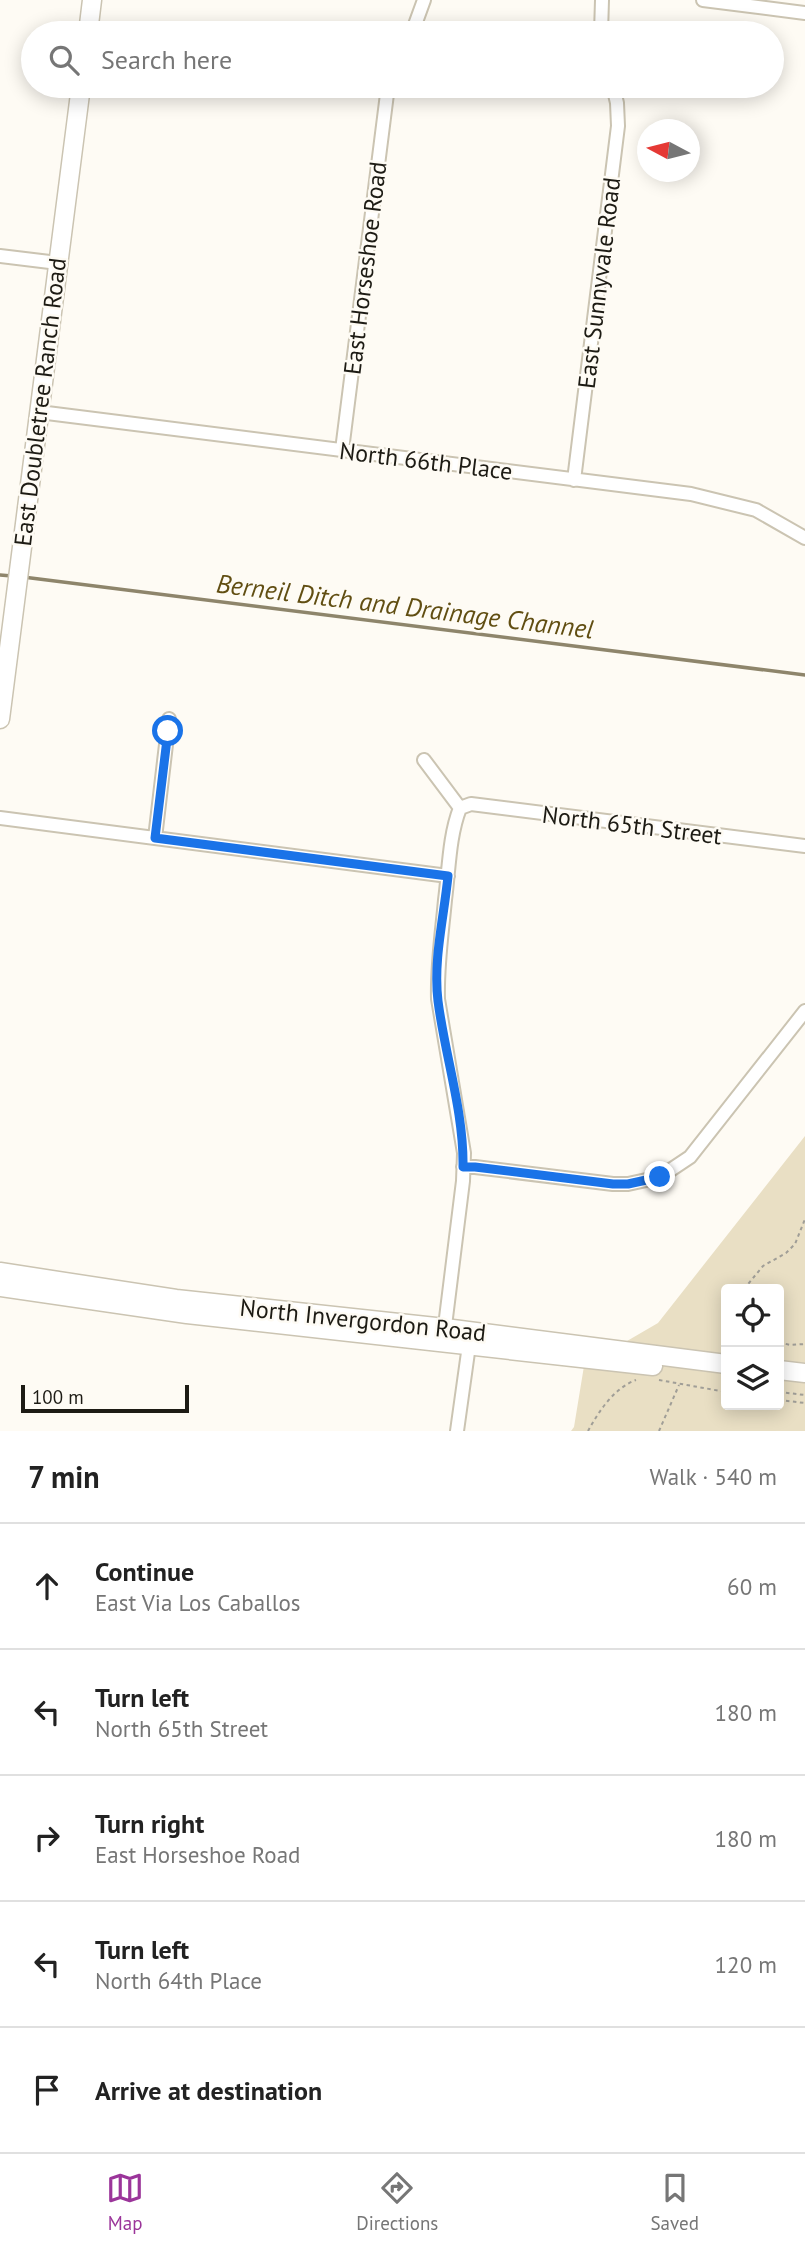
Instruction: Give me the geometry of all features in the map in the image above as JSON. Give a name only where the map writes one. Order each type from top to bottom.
[{"type":"street","points":[[89,21],[92,0]]},
{"type":"street","points":[[416,21],[424,0]]},
{"type":"street","points":[[601,21],[602,0]]},
{"type":"street","points":[[703,0],[805,13]]},
{"type":"street","name":"East Doubletree Ranch Road","points":[[0,719],[79,98]]},
{"type":"street","name":"East Horseshoe Road","points":[[342,450],[386,98]]},
{"type":"street","name":"East Sunnyvale Road","points":[[574,480],[618,126],[616,98]]},
{"type":"street","points":[[0,256],[58,263]]},
{"type":"street","name":"North 66th Place","points":[[39,412],[691,494],[755,510],[805,538]]},
{"type":"street","points":[[155,838],[169,719]]},
{"type":"street","points":[[424,760],[460,808],[448,876],[437,974],[438,999],[459,1120],[463,1167],[444,1335]]},
{"type":"street","name":"North 65th Street","points":[[460,808],[471,804],[805,846]]},
{"type":"street","points":[[0,818],[448,876]]},
{"type":"street","points":[[463,1167],[613,1184],[628,1184],[660,1177],[690,1157],[805,1011]]},
{"type":"street","name":"North Invergordon Road","points":[[0,1272],[46,1286]]},
{"type":"street","name":"North Invergordon Road","points":[[0,1286],[46,1286],[236,1313],[444,1335],[721,1373]]},
{"type":"street","points":[[457,1431],[470,1339]]},
{"type":"street","name":"North Invergordon Road","points":[[470,1339],[721,1364]]},
{"type":"street","points":[[784,1371],[805,1373]]},
{"type":"street","points":[[784,1380],[805,1382]]},
{"type":"path","points":[[748,1284],[764,1266],[786,1253],[795,1244],[805,1219]]},
{"type":"path","points":[[784,1343],[805,1344]]},
{"type":"path","points":[[588,1431],[610,1398],[637,1379]]},
{"type":"path","points":[[657,1380],[721,1391]]},
{"type":"path","points":[[659,1431],[679,1384]]},
{"type":"path","points":[[784,1393],[805,1395]]},
{"type":"path","points":[[784,1401],[805,1403]]},
{"type":"shaded area","points":[[805,1136],[805,1431],[571,1431],[574,1427],[584,1366],[658,1323]]},
{"type":"waterway","name":"Berneil Ditch and Drainage Channel","points":[[0,575],[12,576]]},
{"type":"waterway","name":"Berneil Ditch and Drainage Channel","points":[[23,577],[805,675]]},
{"type":"route","points":[[168,731],[155,838],[448,876],[437,974],[438,999],[464,1153],[463,1167],[613,1184],[643,1182],[660,1177]]}]
